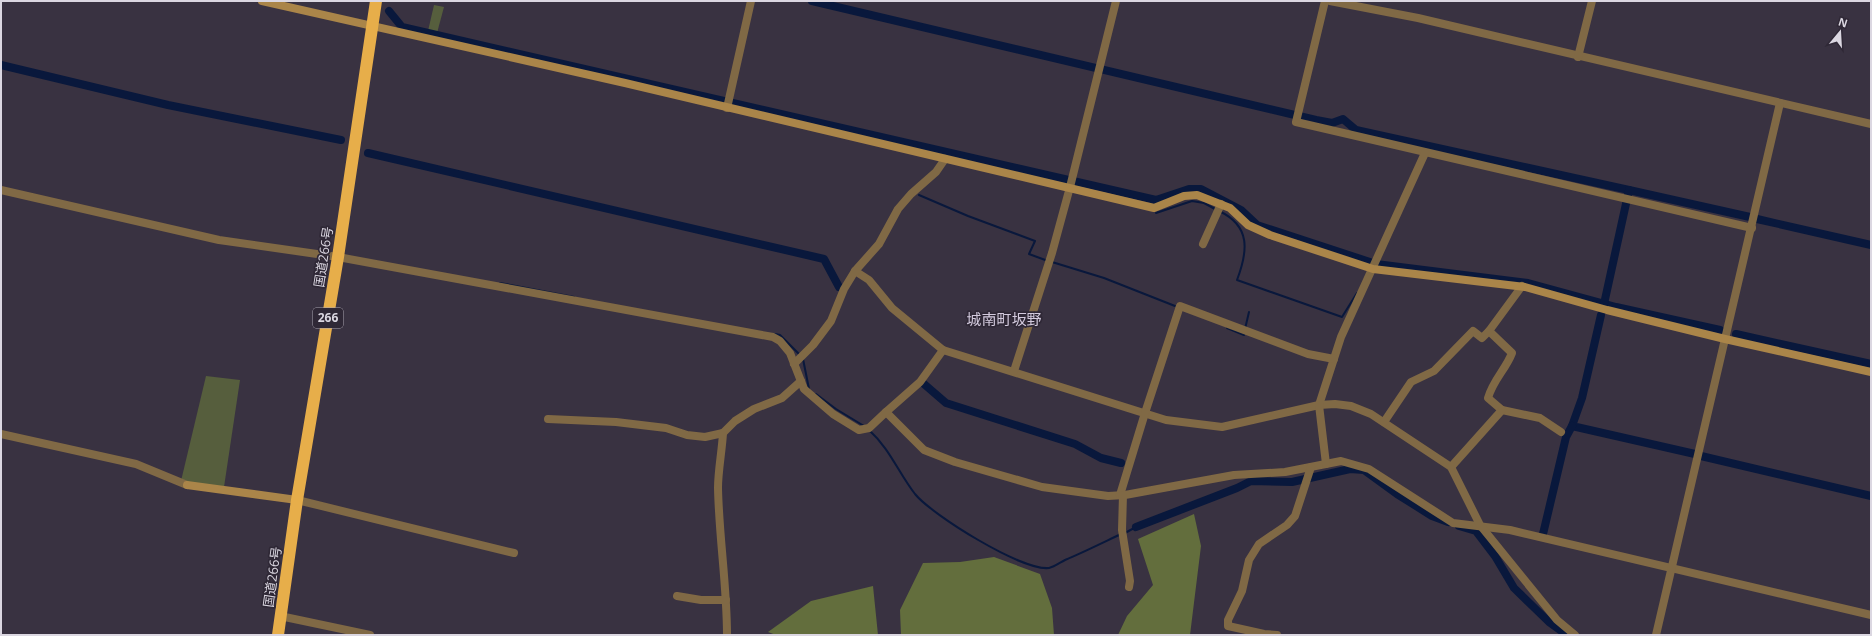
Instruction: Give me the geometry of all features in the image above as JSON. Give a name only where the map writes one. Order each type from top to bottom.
[{"type":"highway","name":"国道266号","points":[[278,635],[297,500],[338,257],[376,1]]},
{"type":"street","points":[[262,1],[371,27],[625,83],[1154,208],[1184,196],[1197,195],[1230,208],[1248,225],[1270,235],[1373,269],[1522,286],[1607,310],[1724,339],[1871,372]]},
{"type":"street","points":[[727,108],[751,1]]},
{"type":"street","points":[[1014,371],[1052,253],[1070,188],[1116,1]]},
{"type":"street","points":[[1325,1],[1296,122],[1752,228]]},
{"type":"street","points":[[1330,1],[1418,18],[1578,57],[1871,124]]},
{"type":"street","points":[[1578,57],[1592,1]]},
{"type":"street","points":[[1656,635],[1780,103]]},
{"type":"street","points":[[1326,464],[1320,405],[1341,337],[1425,153]]},
{"type":"street","points":[[794,364],[813,345],[831,321],[844,289],[854,271],[879,244],[898,209],[910,194],[936,172],[945,159]]},
{"type":"street","points":[[1,190],[219,240],[338,257],[773,337],[780,341],[790,353],[804,388],[823,405],[859,430],[869,428],[920,382],[943,350]]},
{"type":"street","points":[[1203,244],[1221,204]]},
{"type":"street","points":[[854,271],[870,280],[892,308],[943,350],[1014,371],[1166,420],[1222,427],[1320,405],[1335,404],[1351,406],[1371,414],[1451,467],[1480,525],[1544,605],[1557,620],[1575,635]]},
{"type":"street","points":[[1384,422],[1411,382],[1434,371],[1473,331],[1482,338],[1489,331],[1522,286]]},
{"type":"street","points":[[1129,587],[1130,576],[1122,530],[1122,495],[1145,413],[1180,306],[1308,354],[1334,359]]},
{"type":"street","points":[[1489,331],[1512,353],[1510,359],[1494,381],[1488,398],[1502,410],[1540,418],[1561,432]]},
{"type":"street","points":[[548,419],[666,428],[688,436],[705,437],[723,433],[735,421],[754,409],[782,398],[801,381]]},
{"type":"street","points":[[1451,467],[1502,410]]},
{"type":"street","points":[[886,412],[924,450],[955,462],[1042,487],[1108,496],[1163,490],[1234,475],[1284,472],[1326,464],[1347,462],[1369,469],[1453,523],[1480,525],[1510,530],[1871,615]]},
{"type":"street","points":[[723,433],[722,458],[718,486],[720,546],[726,600],[727,635]]},
{"type":"street","points":[[1,434],[136,464],[187,485],[297,500],[514,553]]},
{"type":"street","points":[[1277,635],[1264,634],[1228,626],[1228,620],[1242,591],[1249,560],[1259,544],[1286,525],[1295,516],[1311,468]]},
{"type":"street","points":[[677,596],[701,600],[726,600]]},
{"type":"street","points":[[280,616],[370,635]]},
{"type":"green space","points":[[434,5],[444,7],[437,33],[428,31]]},
{"type":"green space","points":[[206,376],[240,380],[224,487],[181,481]]},
{"type":"green space","points":[[1194,514],[1201,546],[1190,635],[1118,635],[1127,616],[1153,585],[1138,539]]},
{"type":"green space","points":[[994,557],[1040,574],[1052,608],[1054,635],[901,635],[900,610],[923,563],[960,562]]},
{"type":"green space","points":[[873,586],[878,635],[776,635],[768,632],[811,601]]},
{"type":"waterway","points":[[812,1],[1316,120],[1332,123],[1343,119],[1356,130],[1629,190]]},
{"type":"waterway","points":[[389,11],[402,27],[1156,200],[1189,189],[1201,189],[1241,210],[1257,225],[1376,264],[1528,283],[1616,307],[1720,330]]},
{"type":"waterway","points":[[1,65],[168,105],[341,140]]},
{"type":"waterway","points":[[368,153],[824,259],[839,287]]},
{"type":"waterway","points":[[1604,304],[1629,190],[1750,217]]},
{"type":"waterway","points":[[919,195],[968,216],[1035,241],[1029,254],[1048,261]]},
{"type":"waterway","points":[[1156,213],[1192,201],[1204,203],[1215,209]]},
{"type":"waterway","points":[[1219,211],[1237,224],[1242,232],[1245,249],[1237,280],[1342,317],[1357,293]]},
{"type":"waterway","points":[[1757,219],[1871,245]]},
{"type":"waterway","points":[[1052,262],[1104,278],[1175,306]]},
{"type":"waterway","points":[[500,283],[574,297]]},
{"type":"waterway","points":[[1245,329],[1249,312]]},
{"type":"waterway","points":[[1601,315],[1582,398],[1572,426],[1695,454]]},
{"type":"waterway","points":[[1227,328],[1244,335],[1244,333]]},
{"type":"waterway","points":[[775,334],[780,335],[800,355]]},
{"type":"waterway","points":[[1736,334],[1871,364]]},
{"type":"waterway","points":[[803,359],[809,389]]},
{"type":"waterway","points":[[924,384],[946,403],[1075,444],[1101,458],[1121,463]]},
{"type":"waterway","points":[[816,394],[836,409],[864,426]]},
{"type":"waterway","points":[[1543,534],[1566,437],[1572,426]]},
{"type":"waterway","points":[[869,430],[883,445],[915,494],[925,503],[939,515],[978,540],[1019,561],[1036,567],[1053,567],[1121,534]]},
{"type":"waterway","points":[[1701,456],[1871,496]]},
{"type":"waterway","points":[[1136,527],[1237,488],[1251,481],[1292,482],[1350,469],[1364,470],[1397,494],[1432,516],[1448,522]]},
{"type":"waterway","points":[[1459,526],[1476,531],[1495,556],[1514,588],[1549,622],[1567,635]]},
{"type":"waterway","points":[[1125,533],[1136,527]]},
{"type":"district","name":"城南町坂野","points":[[1004,320]]}]
